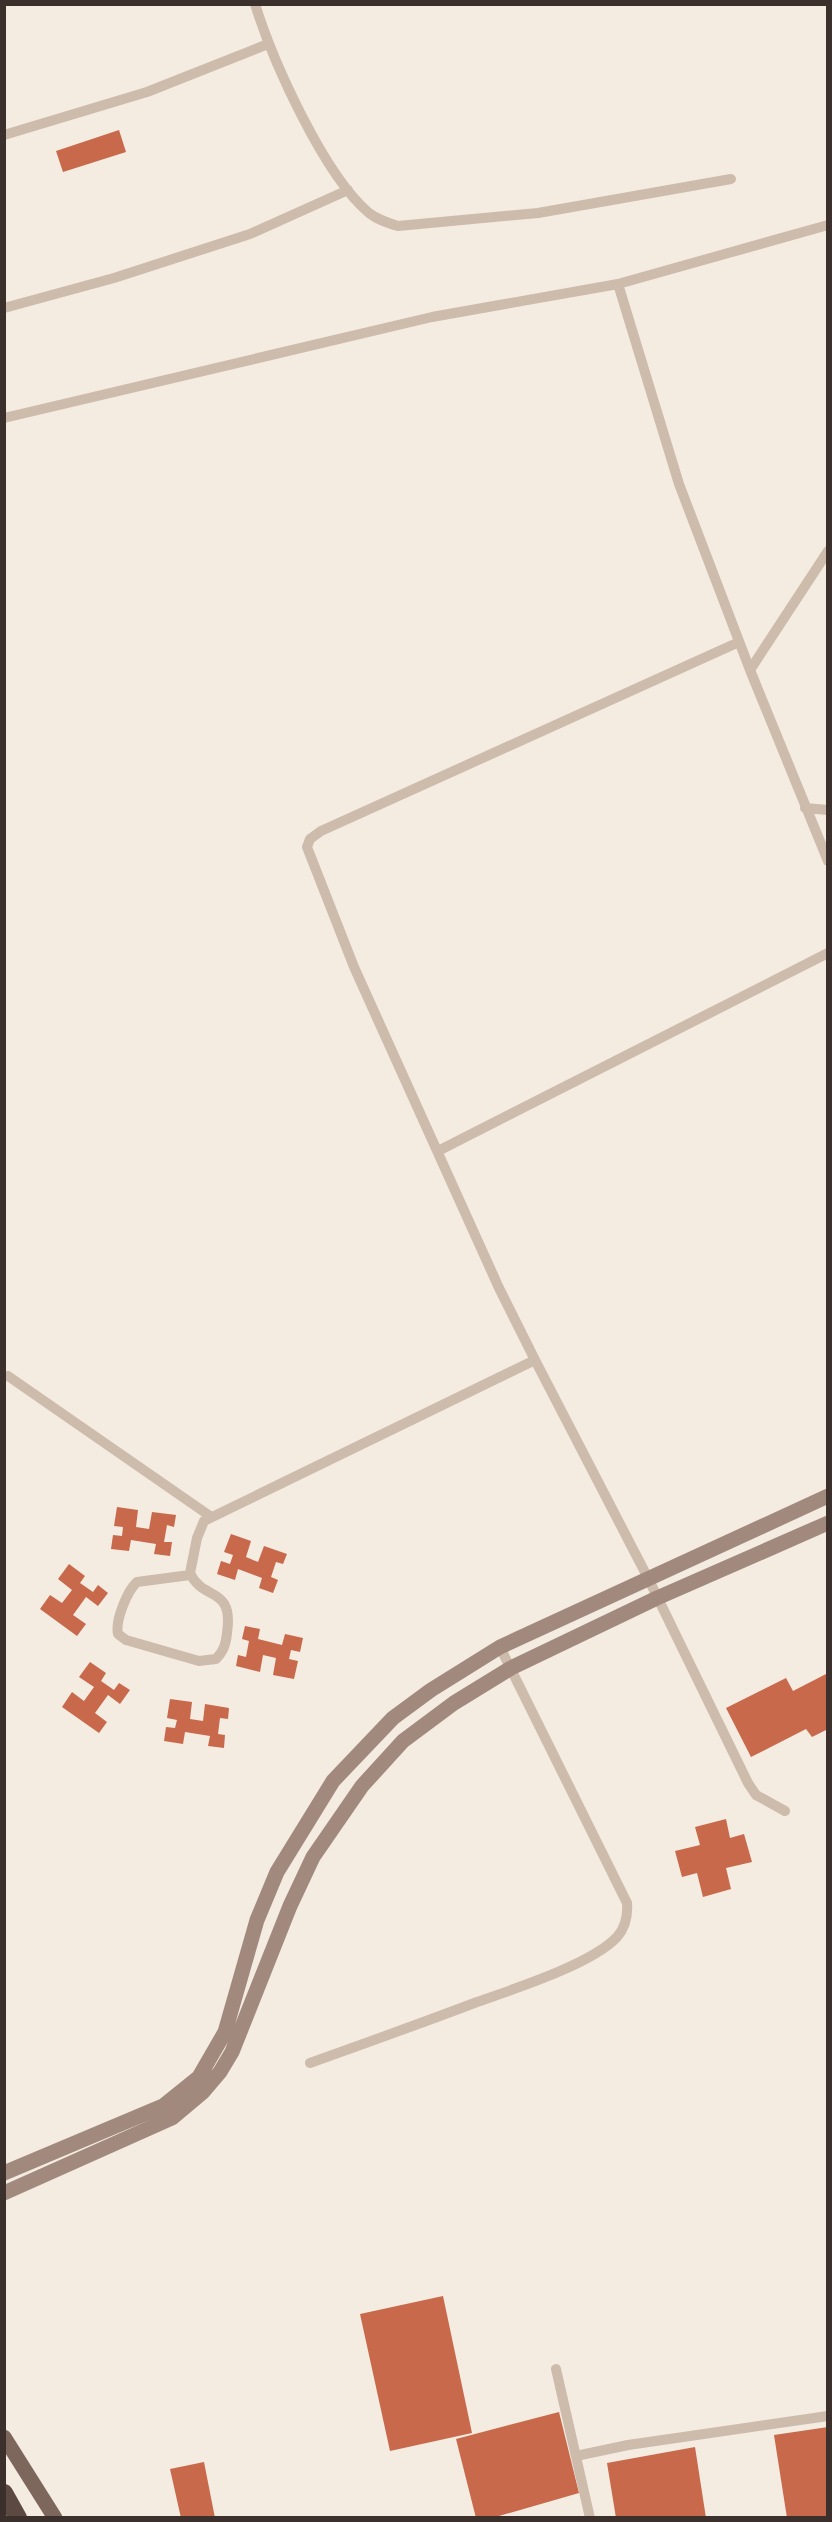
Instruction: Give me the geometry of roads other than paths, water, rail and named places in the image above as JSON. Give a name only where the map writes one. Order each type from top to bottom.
[{"type":"highway","points":[[4,2493],[18,2517]]},
{"type":"main road","points":[[4,2193],[147,2131],[189,2105],[220,2072],[228,2043],[232,2013],[256,1920],[265,1899],[294,1843],[333,1781],[393,1718],[431,1690],[500,1647],[828,1496]]},
{"type":"main road","points":[[4,2173],[163,2106],[199,2077],[228,2043],[313,1857],[362,1786],[403,1741],[454,1703],[510,1668],[657,1598],[828,1523]]},
{"type":"main road","points":[[78,2142],[86,2157]]},
{"type":"main road","points":[[4,2437],[55,2517]]},
{"type":"lane","points":[[255,4],[268,44],[305,120],[348,190],[371,214],[398,226],[538,213],[731,179]]},
{"type":"lane","points":[[4,135],[147,92],[268,44]]},
{"type":"lane","points":[[4,308],[114,278],[250,234],[348,190]]},
{"type":"lane","points":[[4,418],[432,317],[618,284],[828,225]]},
{"type":"lane","points":[[618,284],[679,484],[750,670],[828,861]]},
{"type":"lane","points":[[750,670],[828,551]]},
{"type":"lane","points":[[739,642],[321,831],[310,839],[308,847],[354,967],[499,1288],[649,1580],[748,1783],[756,1796],[785,1811]]},
{"type":"lane","points":[[805,808],[828,810]]},
{"type":"lane","points":[[438,1150],[828,954]]},
{"type":"lane","points":[[190,1575],[200,1527],[210,1516],[535,1360]]},
{"type":"lane","points":[[8,1376],[210,1516]]},
{"type":"lane","points":[[190,1575],[222,1601],[229,1611],[226,1643],[216,1659],[199,1661],[126,1640],[118,1634],[117,1626],[130,1590],[137,1582],[190,1575]]},
{"type":"lane","points":[[310,2063],[546,1978],[602,1949],[617,1938],[624,1927],[628,1914],[627,1903],[500,1647]]},
{"type":"lane","points":[[556,2369],[590,2517]]},
{"type":"lane","points":[[576,2456],[628,2445],[828,2416]]}]
